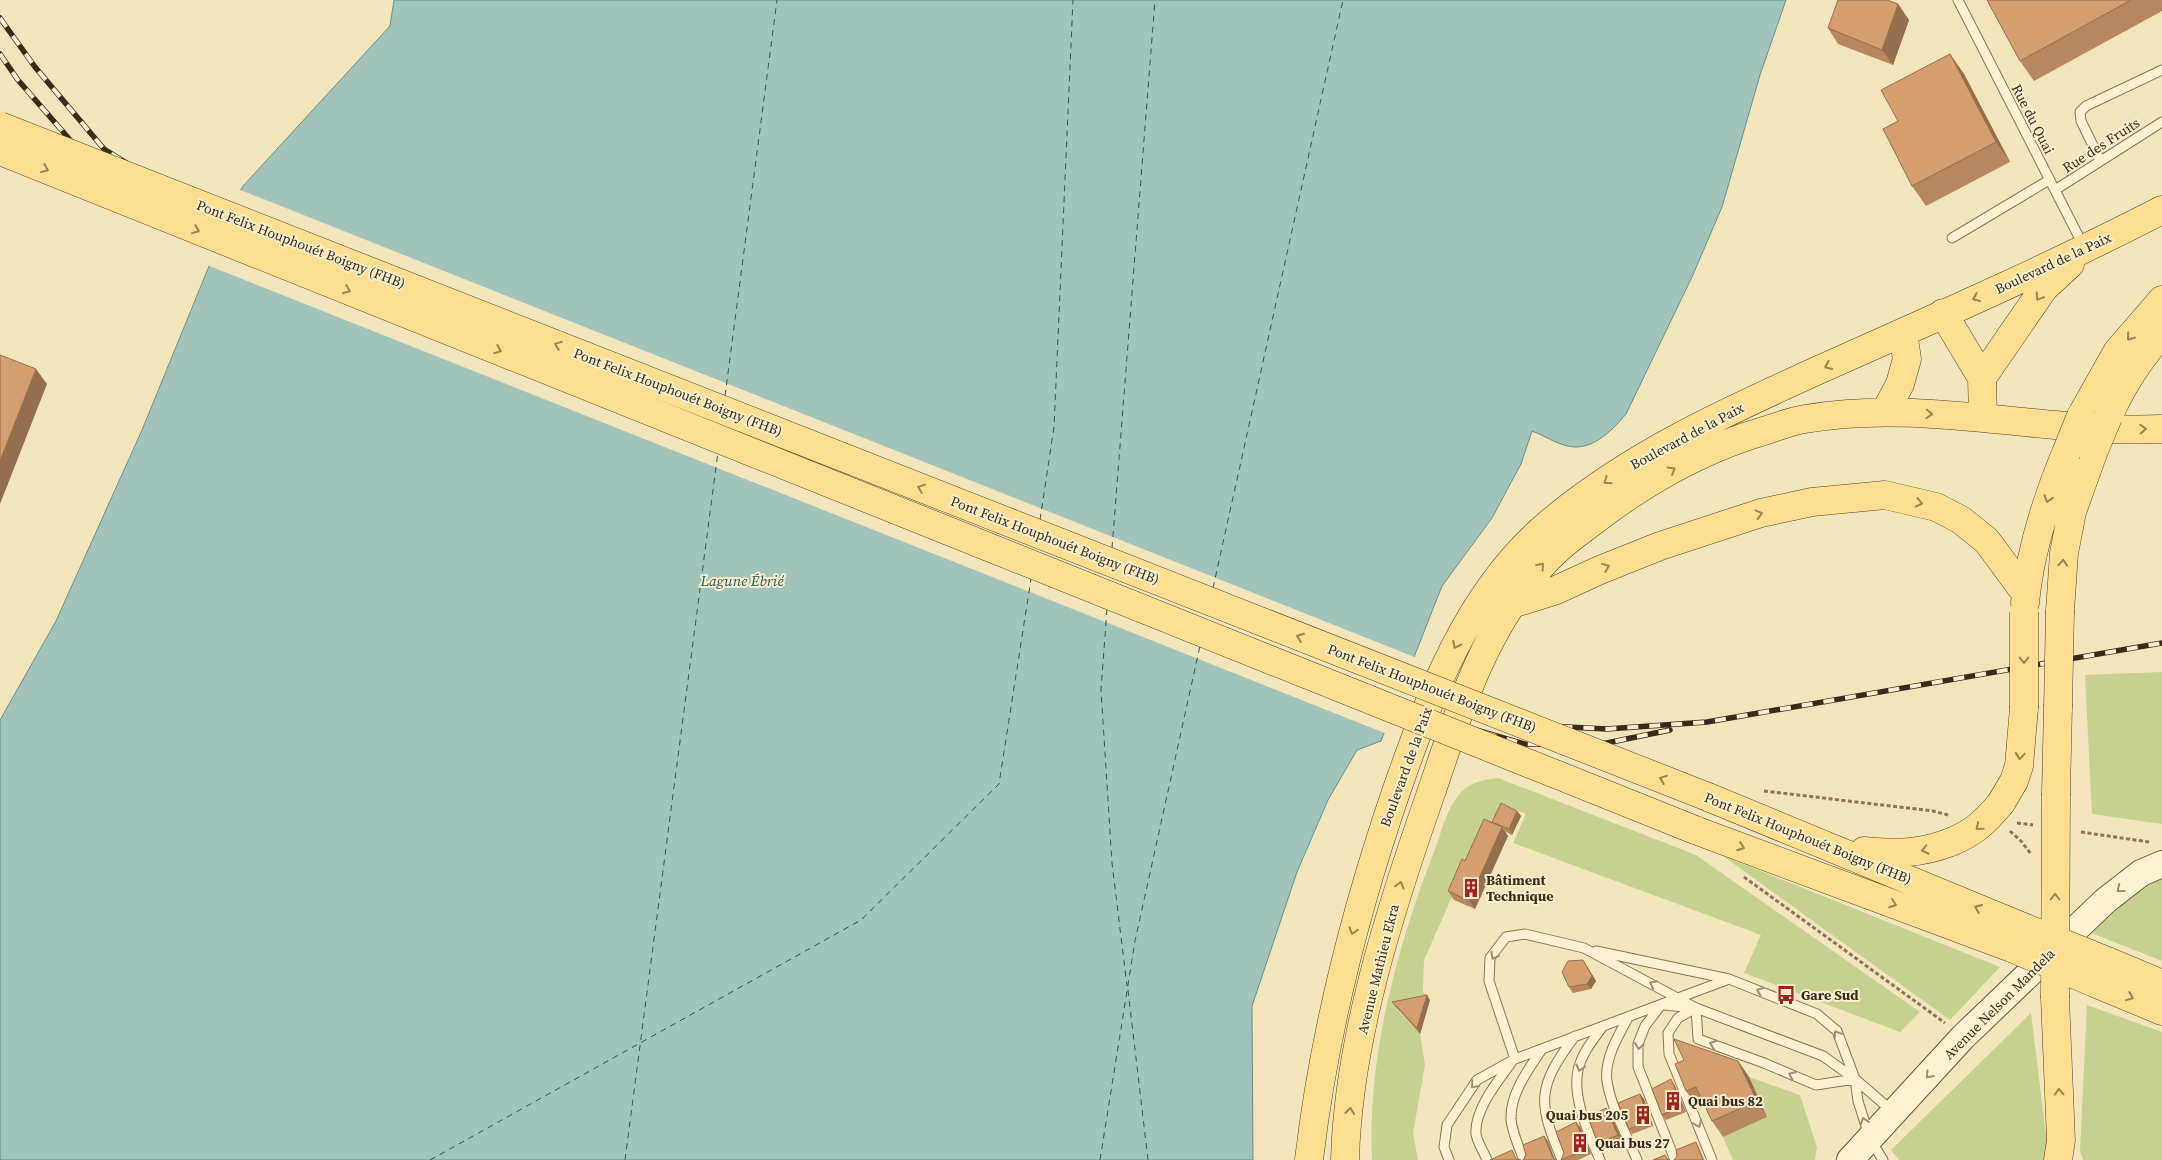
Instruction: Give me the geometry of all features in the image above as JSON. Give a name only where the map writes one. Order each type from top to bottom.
[{"type":"main road","name":"Pont Felix Houphouét Boigny (FHB)","points":[[0,126],[1835,848],[2018,938],[2102,973]]},
{"type":"main road","name":"Pont Felix Houphouét Boigny (FHB)","points":[[0,151],[1695,830],[2018,938]]},
{"type":"main road","name":"Boulevard de la Paix","points":[[1309,1160],[1316,1104],[1342,969],[1361,903],[1412,746],[1455,645],[1480,602],[1512,560],[1545,527],[1606,480],[1662,446],[1777,389],[2085,250],[2162,210]]},
{"type":"main road","points":[[1982,378],[2044,288],[2085,250]]},
{"type":"main road","points":[[2062,1154],[2055,998],[2056,793],[2060,611],[2064,553],[2072,512],[2093,453],[2094,417],[2117,352],[2162,300]]},
{"type":"main road","points":[[1943,313],[1982,378],[1983,417]]},
{"type":"main road","points":[[1885,412],[1900,384],[1907,359],[1903,333]]},
{"type":"main road","points":[[1835,848],[1897,854],[1918,852],[1970,834],[1985,822],[2002,816],[2019,766],[2024,708],[2025,603],[2038,531],[2050,491],[2066,453],[2094,417],[2120,391],[2139,359],[2162,333]]},
{"type":"main road","name":"Boulevard de la Paix","points":[[1434,784],[1473,675],[1489,642],[1512,604],[1539,568],[1561,545],[1621,500],[1678,466],[1732,440],[1802,419],[1844,414],[1885,412],[1983,417],[2123,430],[2162,429]]},
{"type":"main road","points":[[1512,604],[1554,590],[1660,546],[1761,513],[1812,502],[1885,495],[1936,507],[1961,520],[1987,541],[2025,603]]},
{"type":"main road","name":"Avenue Mathieu Ekra","points":[[1346,1160],[1355,1059],[1366,1011],[1402,876],[1434,784]]},
{"type":"main road","name":"Avenue Nelson Mandela","points":[[1850,1160],[1876,1149],[1894,1113],[1963,1037],[2105,900],[2140,873],[2162,864]]},
{"type":"main road","points":[[2102,973],[2162,984]]},
{"type":"main road","points":[[2102,973],[2162,1011]]},
{"type":"lane","name":"Rue du Quai","points":[[1958,0],[2085,250]]},
{"type":"lane","points":[[2100,160],[2081,121],[2080,112],[2086,106],[2162,70]]},
{"type":"lane","name":"Rue des Fruits","points":[[2055,190],[2162,122]]},
{"type":"lane","points":[[1952,238],[2049,180]]},
{"type":"lane","points":[[1515,1059],[1489,981],[1490,958],[1506,937],[1525,934],[1729,979],[1817,1014],[1837,1031],[1855,1079],[1858,1101],[1876,1149]]},
{"type":"lane","points":[[1584,948],[1696,1008],[1823,1056],[1855,1079],[1894,1113]]},
{"type":"lane","points":[[1449,1160],[1444,1147],[1447,1125],[1460,1102],[1477,1080],[1515,1059],[1729,979]]},
{"type":"lane","points":[[1662,1005],[1696,1008]]},
{"type":"lane","points":[[1662,1005],[1645,1026],[1638,1044],[1638,1067],[1675,1160]]},
{"type":"lane","points":[[1696,1008],[1698,1039],[1764,1063],[1816,1085],[1855,1079]]},
{"type":"lane","points":[[1696,1008],[1678,1018],[1668,1033],[1668,1054],[1712,1160]]},
{"type":"lane","points":[[1629,1016],[1610,1057],[1607,1080],[1616,1109],[1638,1160]]},
{"type":"lane","points":[[1600,1160],[1589,1135],[1577,1092],[1578,1070],[1586,1049],[1603,1026]]},
{"type":"lane","points":[[1562,1160],[1543,1104],[1546,1084],[1555,1062],[1575,1036]]},
{"type":"lane","points":[[1524,1160],[1511,1119],[1515,1096],[1525,1075],[1543,1048]]},
{"type":"lane","points":[[1487,1160],[1476,1134],[1480,1111],[1491,1089],[1515,1059]]},
{"type":"path","points":[[1761,791],[1933,811],[1950,815]]},
{"type":"path","points":[[2002,816],[2011,832],[2032,856]]},
{"type":"path","points":[[1743,876],[1963,1037]]},
{"type":"green space","points":[[2162,672],[2162,824],[2092,814],[2085,675]]},
{"type":"green space","points":[[1498,778],[1696,855],[1920,1012],[1900,1032],[1744,973],[1761,935],[1513,843],[1526,814],[1503,804],[1493,826],[1485,822],[1424,960],[1423,992],[1430,1000],[1396,1008],[1420,1034],[1425,1065],[1413,1133],[1418,1160],[1372,1160],[1374,1082],[1387,1003],[1408,925],[1450,808],[1462,791],[1471,785]]},
{"type":"green space","points":[[1723,856],[2000,967],[1950,1020]]},
{"type":"green space","points":[[2162,876],[2162,961],[2089,932],[2153,880]]},
{"type":"green space","points":[[2087,1005],[2162,1032],[2162,1160],[2083,1160],[2080,1151]]},
{"type":"green space","points":[[2031,1013],[2049,1160],[1899,1160],[1891,1150]]},
{"type":"green space","points":[[1749,1077],[1800,1095],[1817,1147],[1815,1160],[1733,1160],[1723,1137],[1767,1117]]},
{"type":"water","name":"Lagune Ébrié","points":[[394,0],[1786,0],[1760,75],[1722,207],[1692,277],[1626,414],[1614,428],[1599,440],[1582,446],[1564,445],[1532,431],[1521,464],[1492,518],[1442,586],[1381,741],[1357,750],[1328,800],[1297,872],[1252,1006],[1253,1160],[0,1160],[0,720],[56,621],[142,430],[239,193],[243,186],[390,26]]},
{"type":"pier","points":[[238,189],[1417,658],[1387,734],[207,265]]},
{"type":"building","points":[[1838,0],[1887,0],[1898,4],[1882,50],[1828,28]]},
{"type":"building","points":[[1987,0],[2131,0],[2020,61]]},
{"type":"building","points":[[1950,54],[1996,142],[1912,186],[1883,129],[1898,121],[1881,90]]},
{"type":"building","points":[[0,355],[36,369],[0,461]]},
{"type":"building","points":[[1501,803],[1517,811],[1509,829],[1492,822]]},
{"type":"building","points":[[1484,819],[1502,827],[1469,901],[1448,891],[1462,859],[1465,861]]},
{"type":"building","points":[[1583,960],[1592,976],[1587,984],[1569,987],[1562,972],[1568,961]]},
{"type":"building","points":[[1427,995],[1417,1028],[1392,1002]]},
{"type":"building","points":[[1674,1039],[1738,1061],[1757,1101],[1712,1121],[1696,1087],[1686,1091],[1675,1064],[1684,1060]]},
{"type":"building","points":[[1671,1079],[1682,1106],[1662,1115],[1652,1089]]},
{"type":"building","points":[[1640,1094],[1649,1120],[1629,1129],[1618,1103]]},
{"type":"building","points":[[1606,1108],[1618,1135],[1598,1144],[1588,1117]]},
{"type":"building","points":[[1576,1122],[1587,1149],[1561,1160],[1564,1153],[1556,1132]]},
{"type":"building","points":[[1544,1136],[1553,1158],[1556,1160],[1523,1160],[1526,1155],[1523,1145]]},
{"type":"building","points":[[1696,1142],[1703,1160],[1674,1160],[1677,1156],[1676,1150]]},
{"type":"building","points":[[1512,1150],[1516,1159],[1521,1160],[1490,1160]]},
{"type":"building","points":[[1665,1155],[1668,1160],[1653,1160]]},
{"type":"ferry route","points":[[725,396],[777,0]]},
{"type":"ferry route","points":[[1040,520],[1054,427],[1073,0]]},
{"type":"ferry route","points":[[1112,548],[1155,0]]},
{"type":"ferry route","points":[[1213,588],[1343,0]]},
{"type":"ferry route","points":[[625,1160],[718,452]]},
{"type":"ferry route","points":[[430,1160],[861,920],[999,784],[1031,579]]},
{"type":"ferry route","points":[[1107,609],[1101,690],[1112,863],[1127,986]]},
{"type":"ferry route","points":[[1100,1160],[1135,941],[1200,646]]},
{"type":"ferry route","points":[[1128,990],[1148,1160]]},
{"type":"railway","points":[[0,18],[35,67],[104,149],[144,174],[220,207],[1482,714],[1547,726],[1607,729],[1707,722],[2162,643]]},
{"type":"railway","points":[[0,54],[18,80],[91,164],[134,193],[1476,730],[1524,744],[1597,745],[1670,730]]},
{"type":"place","name":"Bâtiment Technique","points":[[1471,888]]},
{"type":"place","name":"Gare Sud","points":[[1786,995]]},
{"type":"place","name":"Quai bus 82","points":[[1673,1101]]},
{"type":"place","name":"Quai bus 205","points":[[1643,1115]]},
{"type":"place","name":"Quai bus 27","points":[[1580,1143]]}]
